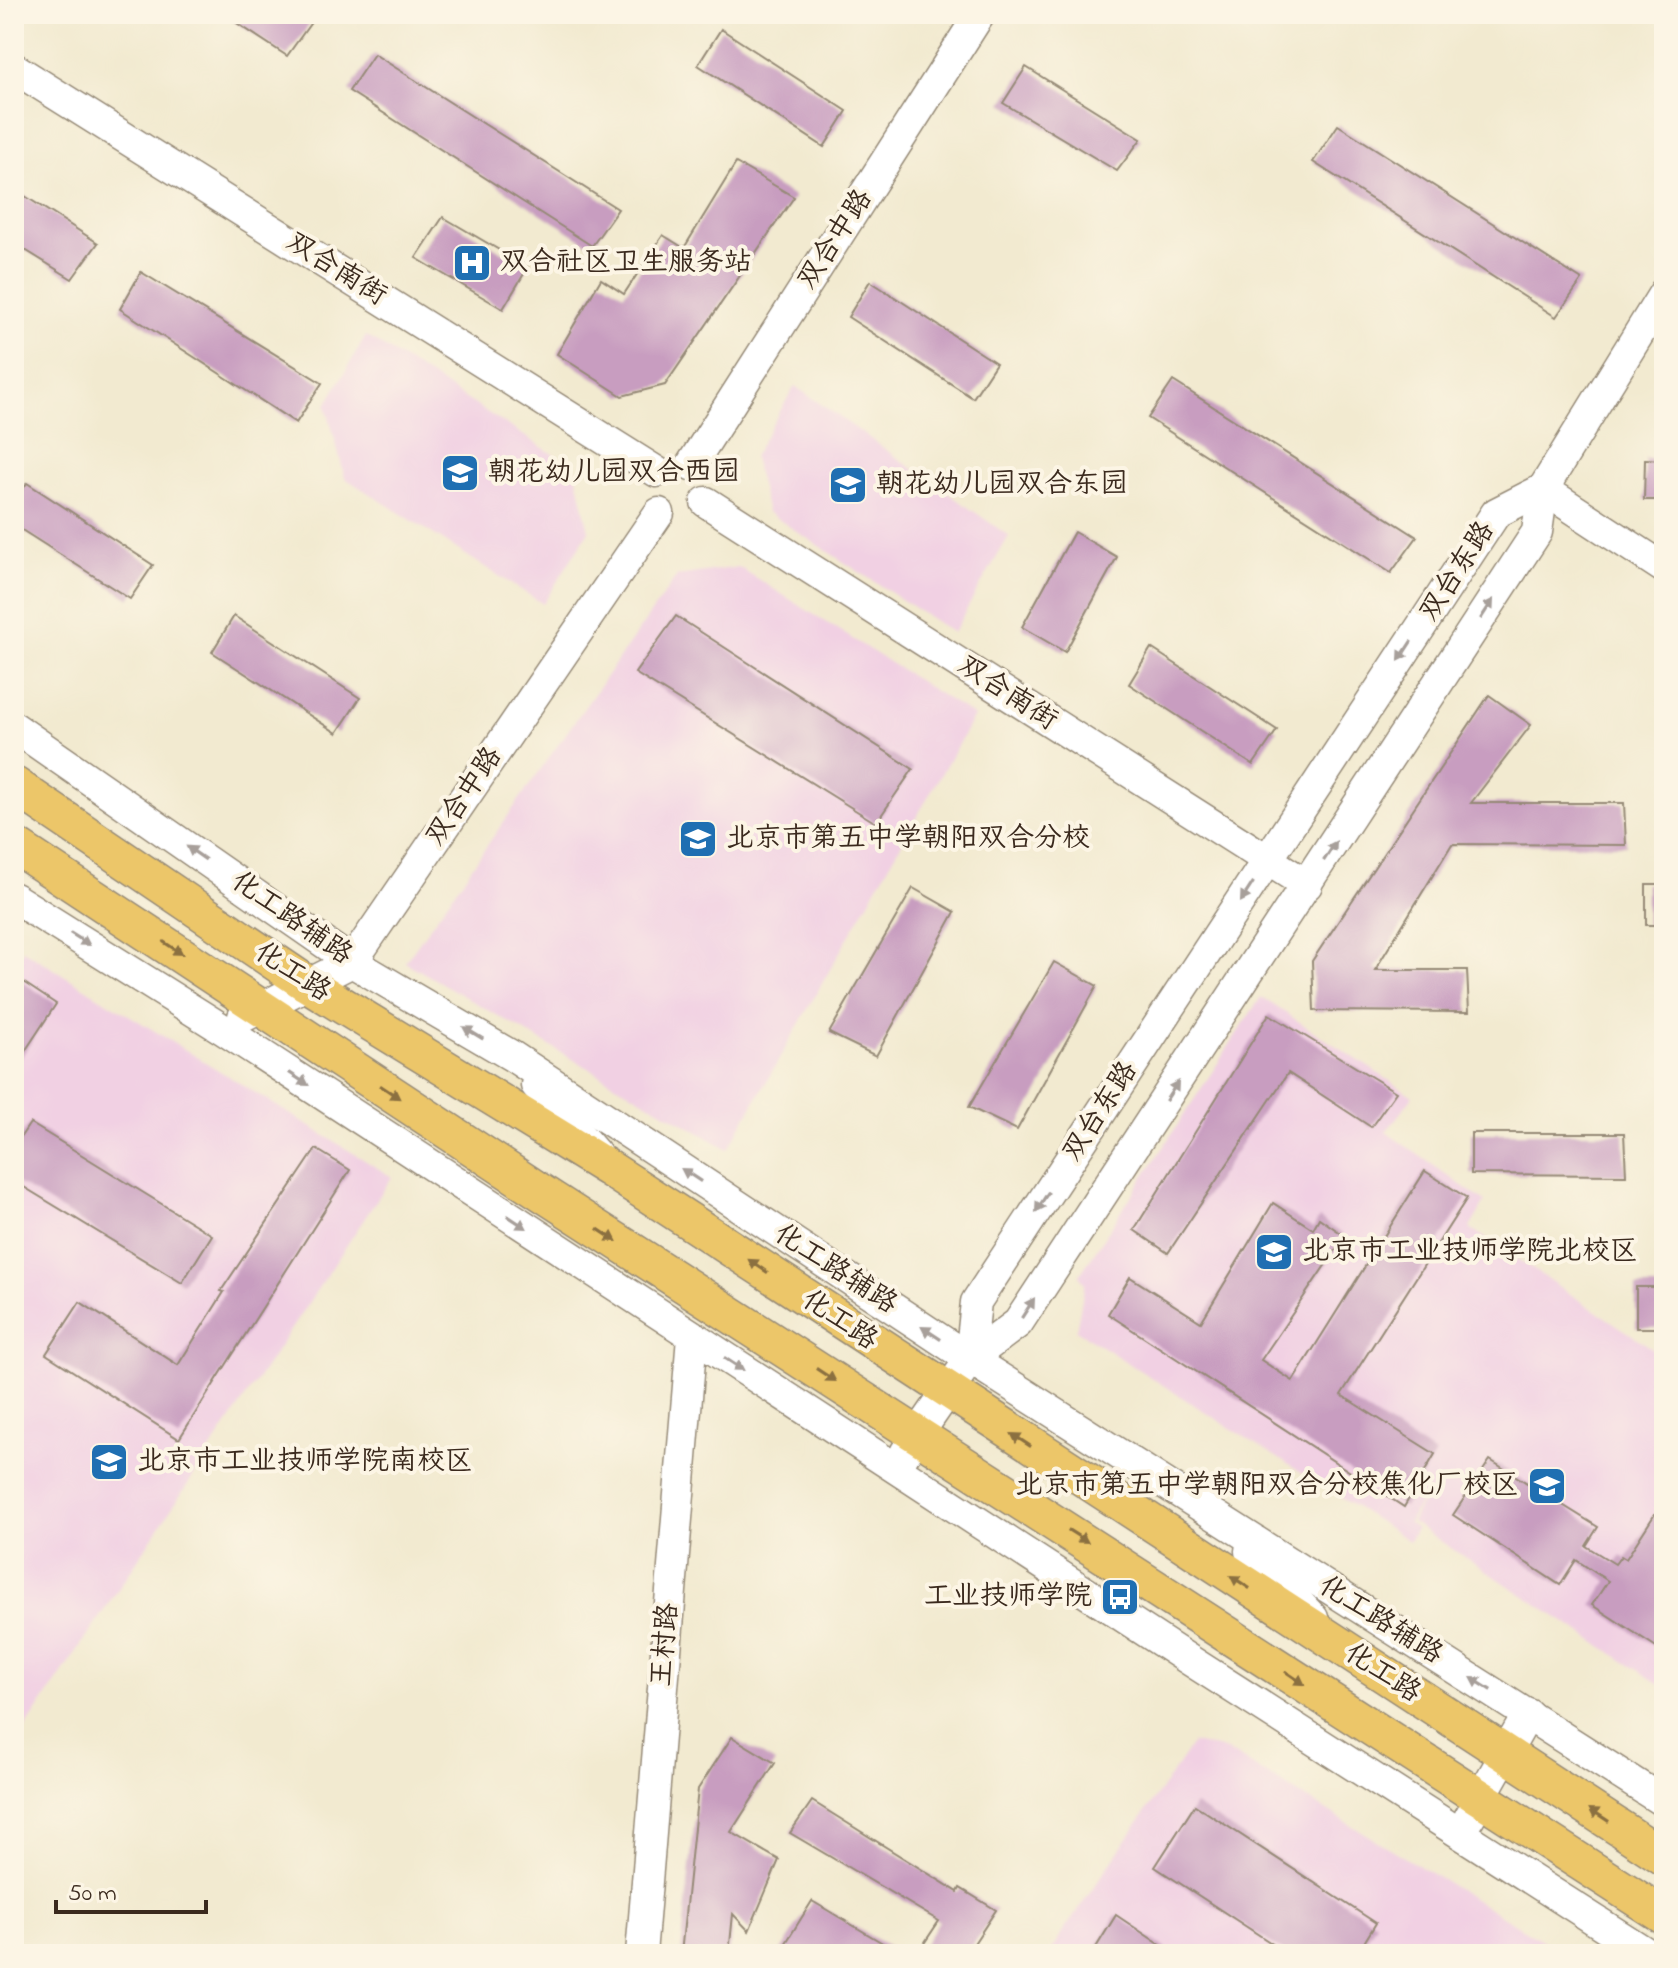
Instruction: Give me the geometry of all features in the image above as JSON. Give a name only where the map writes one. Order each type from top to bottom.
[{"type":"main road","name":"化工路","points":[[14,785],[306,983],[608,1168],[1664,1857]]},
{"type":"main road","name":"化工路","points":[[14,845],[542,1193],[1132,1570],[1478,1800],[1664,1916]]},
{"type":"street","name":"双合中路","points":[[691,465],[980,14]]},
{"type":"street","name":"双合南街","points":[[14,68],[657,472]]},
{"type":"street","points":[[1664,293],[1543,489],[1664,568]]},
{"type":"street","points":[[673,463],[691,465],[707,485],[706,502],[694,516],[676,520],[659,513],[650,497],[650,488],[657,472],[673,463]]},
{"type":"street","name":"双台东路","points":[[970,1359],[976,1302],[1496,513],[1543,489]]},
{"type":"street","name":"双台东路","points":[[970,1359],[1018,1323],[1307,885],[1537,532],[1543,489]]},
{"type":"street","name":"双合南街","points":[[706,502],[1307,885]]},
{"type":"street","name":"双合中路","points":[[352,962],[659,513]]},
{"type":"street","name":"化工路辅路","points":[[14,727],[352,962],[512,1056],[970,1359],[1664,1802]]},
{"type":"street","points":[[14,898],[224,1030],[692,1337],[1648,1954]]},
{"type":"street","points":[[224,1030],[261,1006],[352,962]]},
{"type":"street","points":[[512,1056],[608,1168]]},
{"type":"street","name":"王村路","points":[[641,1954],[692,1337]]},
{"type":"street","points":[[895,1468],[970,1359]]},
{"type":"street","points":[[1221,1520],[1339,1646]]},
{"type":"street","points":[[1461,1834],[1528,1714]]},
{"type":"shaded area","name":"朝花幼儿园双合西园","points":[[366,336],[575,468],[589,531],[543,604],[345,478],[326,405]]},
{"type":"shaded area","name":"朝花幼儿园双合东园","points":[[795,386],[1009,536],[953,633],[767,512],[753,457]]},
{"type":"shaded area","name":"北京市第五中学朝阳双合分校","points":[[739,567],[974,716],[728,1149],[405,962],[677,576]]},
{"type":"shaded area","name":"北京市工业技师学院南校区","points":[[23,950],[392,1177],[14,1746],[14,963]]},
{"type":"shaded area","points":[[1261,997],[1413,1096],[1386,1132],[1485,1202],[1470,1228],[1664,1356],[1664,1687],[1411,1522],[1431,1484],[1408,1523],[1416,1529],[1409,1541],[1076,1330],[1085,1283],[1079,1276]]},
{"type":"shaded area","points":[[1193,1743],[1226,1750],[1565,1954],[1048,1954]]},
{"type":"building","points":[[223,14],[317,14],[287,56]]},
{"type":"building","points":[[721,29],[847,111],[824,147],[698,65]]},
{"type":"building","points":[[374,54],[618,209],[592,246],[349,91]]},
{"type":"building","points":[[1026,67],[1141,139],[1117,171],[1003,103]]},
{"type":"building","points":[[1338,125],[1582,280],[1556,317],[1313,162]]},
{"type":"building","points":[[736,163],[794,197],[665,385],[622,396],[557,354],[601,279],[624,294],[663,235],[684,248]]},
{"type":"building","points":[[14,189],[98,243],[72,279],[14,243]]},
{"type":"building","name":"双合社区卫生服务站","points":[[443,217],[528,267],[503,309],[416,258]]},
{"type":"building","points":[[141,272],[322,383],[296,423],[120,309]]},
{"type":"building","points":[[870,281],[996,363],[973,398],[848,317]]},
{"type":"building","points":[[1173,381],[1417,537],[1391,573],[1148,418]]},
{"type":"building","points":[[1645,459],[1664,460],[1664,500],[1644,500]]},
{"type":"building","points":[[27,483],[153,565],[130,599],[14,525],[14,503]]},
{"type":"building","points":[[1074,532],[1117,557],[1065,652],[1022,627]]},
{"type":"building","points":[[234,616],[360,698],[337,733],[212,652]]},
{"type":"building","points":[[676,616],[913,769],[876,823],[635,673]]},
{"type":"building","points":[[1151,648],[1277,730],[1253,765],[1129,684]]},
{"type":"building","points":[[1489,695],[1531,725],[1471,803],[1624,803],[1626,845],[1452,844],[1375,970],[1467,970],[1469,1012],[1314,1011],[1312,961]]},
{"type":"building","points":[[1646,884],[1664,884],[1664,925],[1646,925]]},
{"type":"building","points":[[913,888],[955,912],[876,1056],[829,1033]]},
{"type":"building","points":[[1054,962],[1097,986],[1017,1130],[969,1107]]},
{"type":"building","points":[[14,976],[56,1004],[14,1068]]},
{"type":"building","points":[[1269,1014],[1396,1092],[1371,1127],[1288,1073],[1168,1253],[1134,1230]]},
{"type":"building","points":[[30,1123],[212,1235],[182,1283],[14,1181],[14,1147]]},
{"type":"building","points":[[1471,1133],[1624,1133],[1626,1175],[1471,1174]]},
{"type":"building","points":[[316,1149],[350,1170],[179,1439],[46,1354],[80,1302],[178,1365],[224,1292],[221,1291]]},
{"type":"building","points":[[1425,1171],[1467,1198],[1341,1395],[1435,1454],[1404,1507],[1108,1314],[1130,1277],[1201,1322],[1273,1203],[1313,1229],[1319,1218],[1345,1236],[1261,1360],[1293,1381]]},
{"type":"building","points":[[1636,1287],[1664,1287],[1664,1328],[1636,1328]]},
{"type":"building","points":[[1490,1460],[1598,1527],[1586,1546],[1615,1564],[1621,1556],[1626,1559],[1664,1500],[1664,1652],[1592,1605],[1608,1581],[1576,1560],[1560,1585],[1453,1515]]},
{"type":"building","points":[[732,1737],[775,1763],[731,1832],[779,1860],[749,1931],[733,1914],[729,1954],[681,1954],[698,1789]]},
{"type":"building","points":[[812,1801],[958,1892],[960,1888],[996,1910],[967,1954],[917,1954],[939,1921],[790,1833]]},
{"type":"building","points":[[1195,1805],[1376,1923],[1357,1954],[1288,1954],[1155,1867]]},
{"type":"building","points":[[812,1901],[901,1954],[779,1954]]},
{"type":"building","points":[[1116,1915],[1174,1954],[1092,1954]]},
{"type":"place","name":"双合社区卫生服务站","points":[[472,263]]},
{"type":"place","name":"朝花幼儿园双合西园","points":[[460,473]]},
{"type":"place","name":"朝花幼儿园双合东园","points":[[848,485]]},
{"type":"place","name":"北京市第五中学朝阳双合分校","points":[[698,839]]},
{"type":"place","name":"北京市工业技师学院北校区","points":[[1274,1252]]},
{"type":"place","name":"北京市工业技师学院南校区","points":[[109,1462]]},
{"type":"place","name":"北京市第五中学朝阳双合分校焦化厂校区","points":[[1547,1486]]},
{"type":"place","name":"工业技师学院","points":[[1120,1597]]}]
